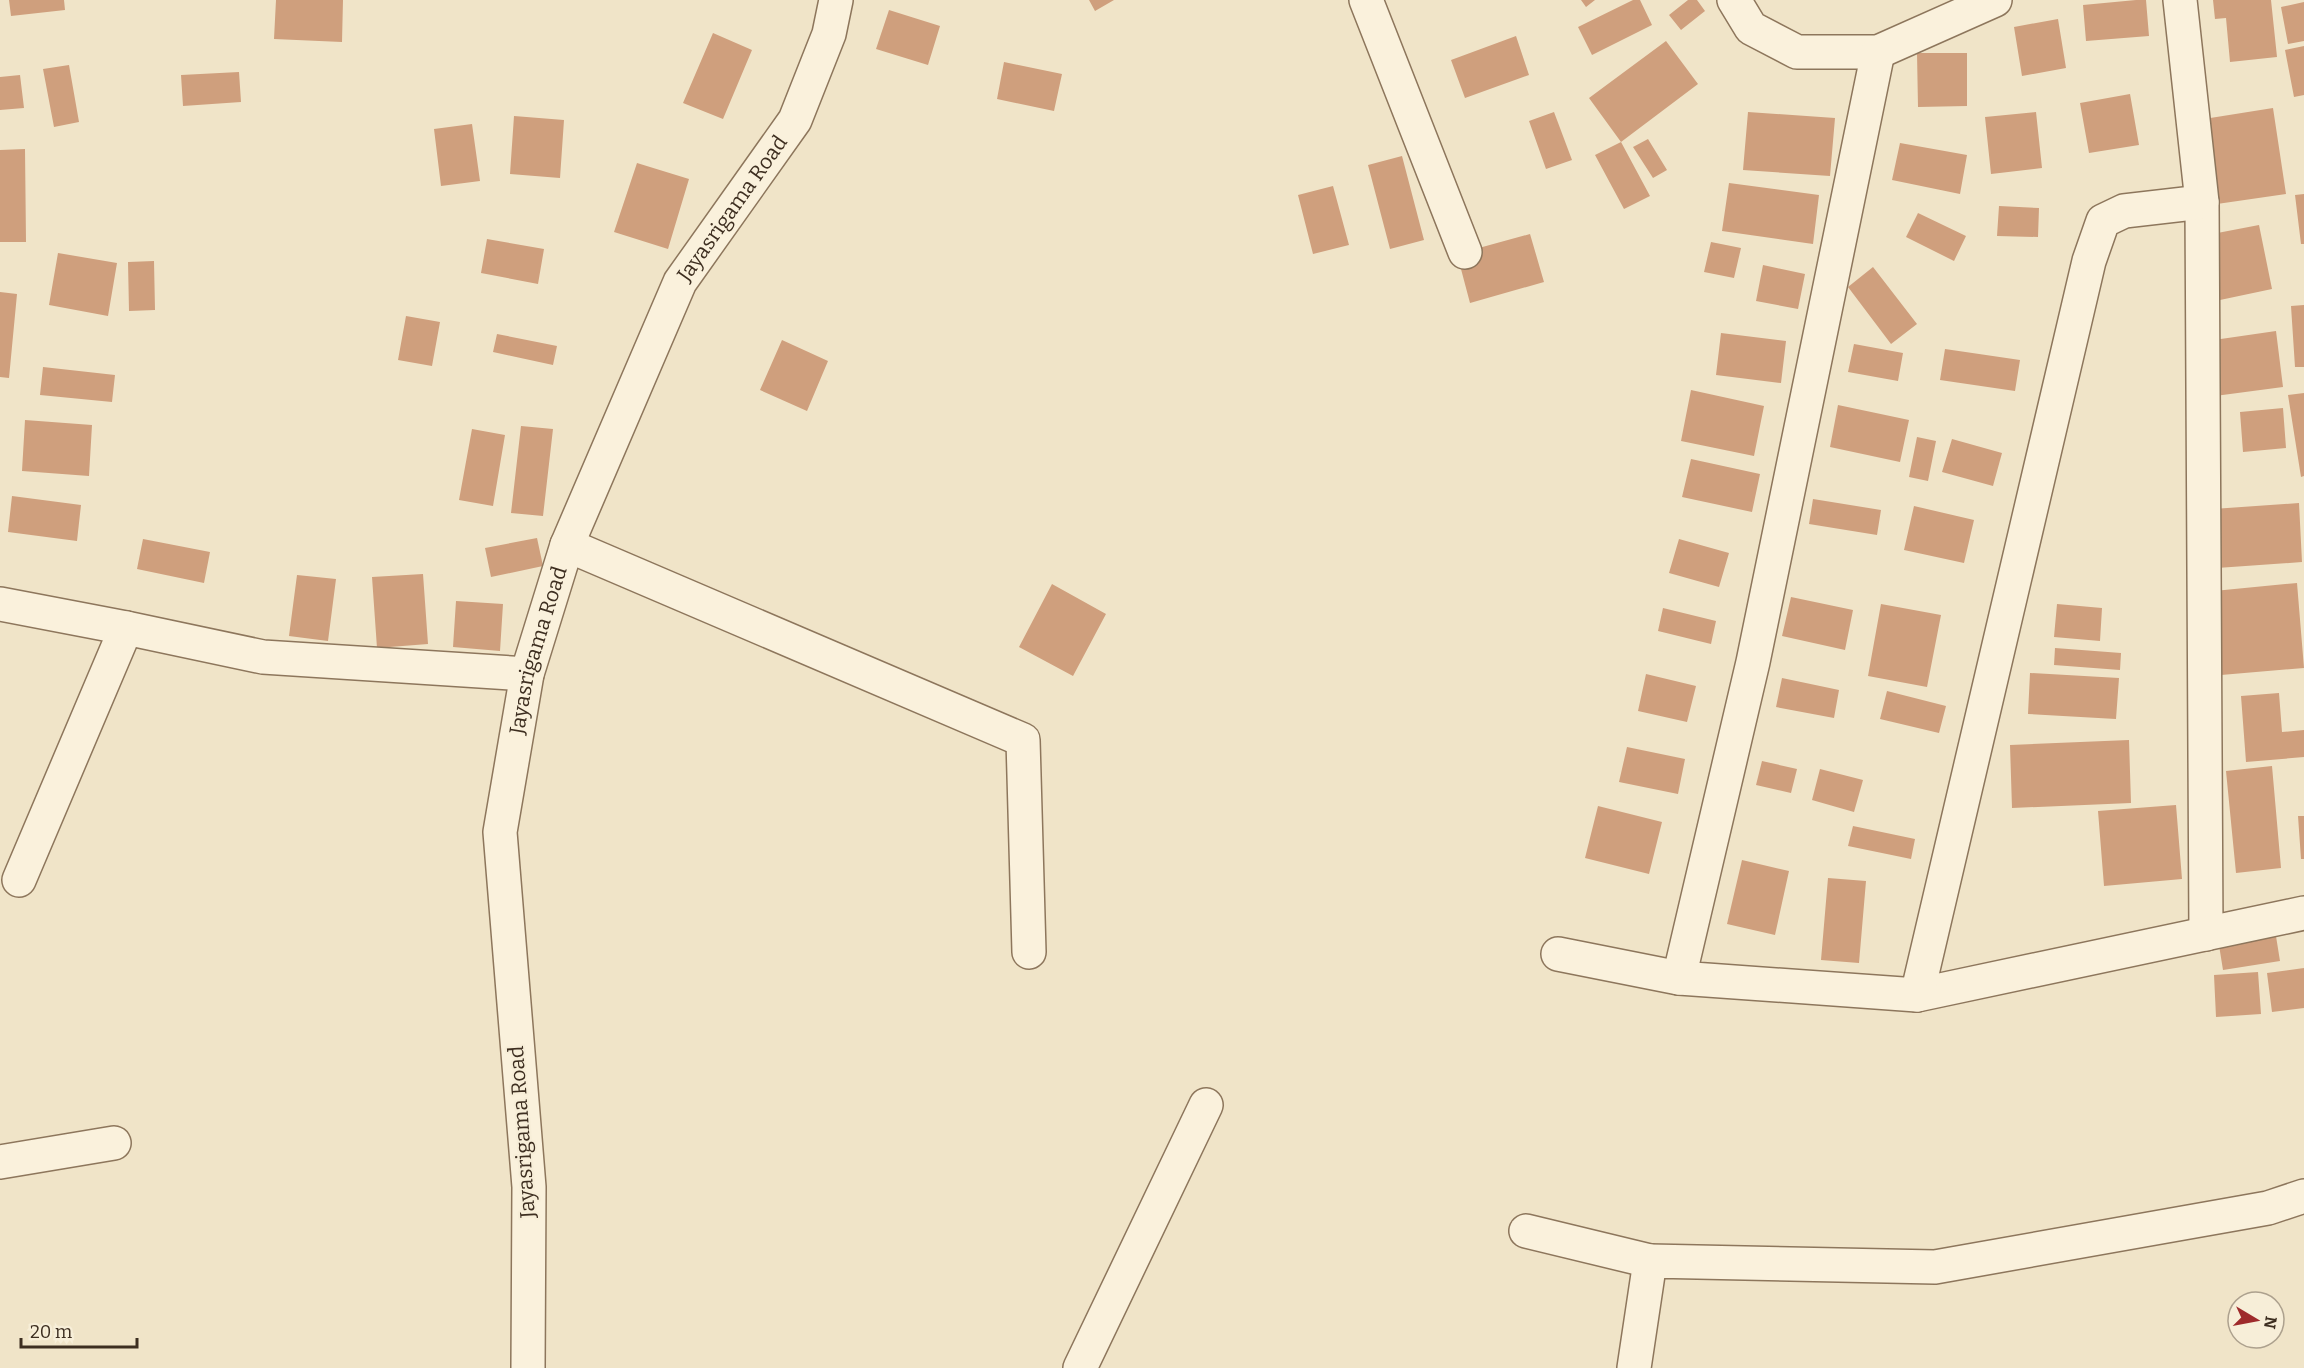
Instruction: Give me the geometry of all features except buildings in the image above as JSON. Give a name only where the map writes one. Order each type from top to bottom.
[{"type":"street","name":"Jayasrigama Road","points":[[528,1368],[529,1187],[500,832],[527,674],[567,545],[680,282],[795,120],[829,34],[836,0]]},
{"type":"street","points":[[1366,0],[1465,252]]},
{"type":"street","points":[[1734,0],[1751,28],[1797,52],[1878,52],[1995,0]]},
{"type":"street","points":[[2180,0],[2202,202],[2206,934]]},
{"type":"street","points":[[1679,978],[1753,662],[1878,52]]},
{"type":"street","points":[[1917,995],[2089,261],[2099,231],[2103,221],[2124,211],[2202,202]]},
{"type":"street","points":[[567,545],[1023,740],[1029,952]]},
{"type":"street","points":[[0,604],[263,657],[527,674]]},
{"type":"street","points":[[19,880],[126,628]]},
{"type":"street","points":[[1558,954],[1679,978],[1917,995],[2304,913]]},
{"type":"street","points":[[1080,1368],[1206,1105]]},
{"type":"street","points":[[0,1162],[114,1143]]},
{"type":"street","points":[[1526,1231],[1650,1261],[1935,1267],[2268,1208],[2304,1196]]},
{"type":"street","points":[[1634,1368],[1650,1261]]}]
